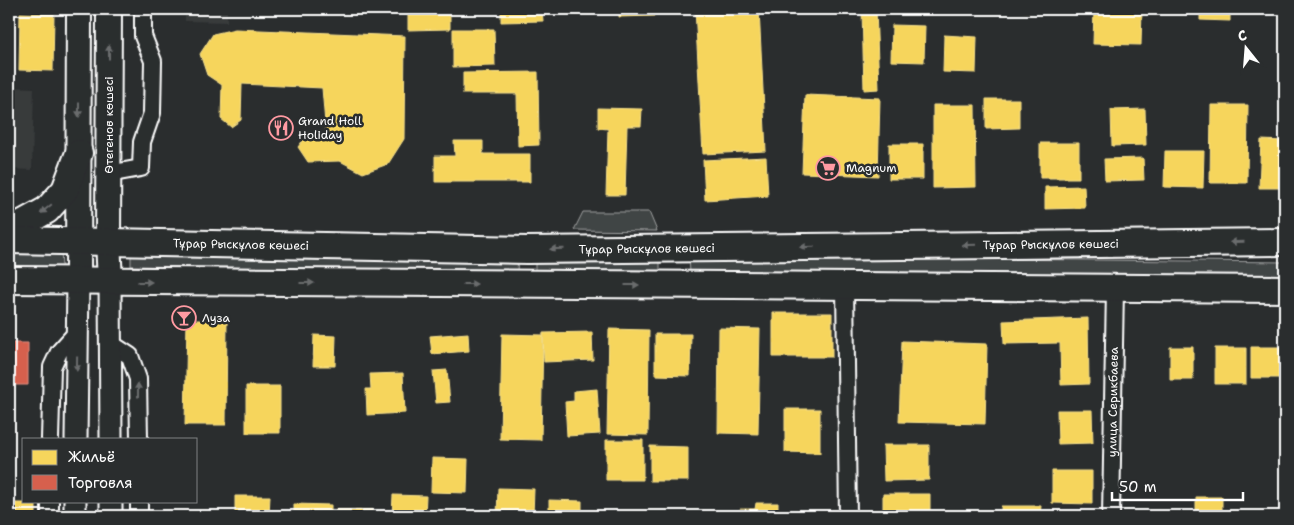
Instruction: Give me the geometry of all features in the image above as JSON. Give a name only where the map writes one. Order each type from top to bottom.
[{"type":"main road","points":[[78,281],[79,9]]},
{"type":"main road","name":"Өтегенов көшесі","points":[[109,9],[108,241],[110,281]]},
{"type":"main road","points":[[9,231],[47,210],[65,190],[79,153]]},
{"type":"main road","name":"Тұрар Рыскұлов көшесі","points":[[9,240],[526,250],[1285,242]]},
{"type":"main road","points":[[669,248],[672,285]]},
{"type":"main road","points":[[526,250],[527,284]]},
{"type":"main road","points":[[9,280],[1285,289]]},
{"type":"street","points":[[108,174],[141,168],[142,142],[152,113],[153,61],[143,36],[143,9]]},
{"type":"street","points":[[76,438],[78,281]]},
{"type":"street","points":[[110,281],[111,438]]},
{"type":"street","points":[[844,286],[848,516]]},
{"type":"street","name":"улица Серикбаева","points":[[1111,516],[1115,288]]},
{"type":"street","points":[[50,438],[52,367],[59,352],[77,332]]},
{"type":"street","points":[[110,343],[130,356],[138,379],[139,438]]},
{"type":"street","points":[[50,502],[50,516]]},
{"type":"street","points":[[75,502],[75,516]]},
{"type":"street","points":[[111,502],[111,516]]},
{"type":"street","points":[[139,502],[139,516]]},
{"type":"shaded area","points":[[185,9],[227,9],[227,22],[185,21]]},
{"type":"shaded area","points":[[9,87],[34,88],[32,170],[9,169]]},
{"type":"shaded area","points":[[583,212],[649,212],[657,231],[574,230]]},
{"type":"shaded area","points":[[9,249],[61,250],[62,268],[9,267]]},
{"type":"shaded area","points":[[131,250],[518,256],[517,271],[131,266]]},
{"type":"shaded area","points":[[689,256],[1285,262],[1285,277],[690,273]]},
{"type":"shaded area","points":[[660,257],[660,271],[535,272],[535,258]]},
{"type":"building: Жильё","points":[[408,9],[450,9],[450,29],[408,30]]},
{"type":"building: Жильё","points":[[501,9],[542,9],[543,21],[501,22]]},
{"type":"building: Жильё","points":[[619,9],[654,9],[654,16],[619,17]]},
{"type":"building: Жильё","points":[[695,9],[759,9],[766,151],[703,154]]},
{"type":"building: Жильё","points":[[862,9],[876,9],[879,89],[864,90]]},
{"type":"building: Жильё","points":[[1037,9],[1037,11],[1004,10]]},
{"type":"building: Жильё","points":[[1041,9],[1073,9],[1073,11],[1041,12]]},
{"type":"building: Жильё","points":[[1094,9],[1142,9],[1141,45],[1093,44]]},
{"type":"building: Жильё","points":[[1200,9],[1230,9],[1230,21],[1200,20]]},
{"type":"building: Жильё","points":[[20,13],[54,14],[53,71],[19,70]]},
{"type":"building: Жильё","points":[[892,25],[925,26],[924,62],[891,61]]},
{"type":"building: Жильё","points":[[235,29],[405,36],[404,139],[388,164],[363,173],[340,161],[308,162],[298,147],[304,139],[326,135],[322,88],[242,84],[241,120],[231,127],[221,119],[222,85],[207,75],[200,54],[213,34]]},
{"type":"building: Жильё","points":[[453,29],[494,29],[495,66],[453,67]]},
{"type":"building: Жильё","points":[[944,35],[977,37],[976,73],[943,72]]},
{"type":"building: Жильё","points":[[538,72],[539,145],[518,146],[517,94],[463,94],[463,73]]},
{"type":"building: Жильё","points":[[805,95],[880,98],[878,176],[802,173]]},
{"type":"building: Жильё","points":[[986,99],[1019,99],[1019,128],[986,129]]},
{"type":"building: Жильё","points":[[933,105],[975,105],[976,187],[933,188]]},
{"type":"building: Жильё","points":[[1211,105],[1248,105],[1247,183],[1210,183]]},
{"type":"building: Жильё","points":[[598,108],[642,109],[641,126],[627,126],[625,195],[606,195],[608,129],[598,128]]},
{"type":"building: Жильё","points":[[1145,109],[1146,145],[1112,146],[1111,110]]},
{"type":"building: Жильё","points":[[1261,140],[1285,141],[1285,188],[1259,188]]},
{"type":"building: Жильё","points":[[454,141],[483,141],[483,154],[530,154],[530,182],[435,182],[435,156],[455,156]]},
{"type":"building: Жильё","points":[[1040,143],[1079,143],[1079,178],[1040,178]]},
{"type":"building: Жильё","points":[[889,144],[923,144],[923,179],[889,179]]},
{"type":"building: Жильё","points":[[1165,151],[1204,151],[1203,188],[1164,187]]},
{"type":"building: Жильё","points":[[766,157],[768,196],[705,200],[703,160]]},
{"type":"building: Жильё","points":[[1143,158],[1144,180],[1105,181],[1104,159]]},
{"type":"building: Жильё","points":[[1084,186],[1085,208],[1045,209],[1045,187]]},
{"type":"building: Жильё","points":[[773,313],[832,313],[832,357],[773,357]]},
{"type":"building: Жильё","points":[[1088,318],[1089,384],[1061,385],[1060,343],[1004,344],[1003,321]]},
{"type":"building: Жильё","points":[[187,320],[227,320],[226,425],[185,425]]},
{"type":"building: Жильё","points":[[719,328],[760,329],[758,434],[718,433]]},
{"type":"building: Жильё","points":[[609,329],[649,330],[648,435],[607,434]]},
{"type":"building: Жильё","points":[[592,332],[593,360],[544,362],[543,333]]},
{"type":"building: Жильё","points":[[468,333],[469,351],[432,354],[430,336]]},
{"type":"building: Жильё","points":[[502,334],[543,335],[541,440],[500,439]]},
{"type":"building: Жильё","points":[[655,334],[691,334],[690,376],[655,375]]},
{"type":"building: Жильё","points":[[314,335],[336,336],[335,366],[313,366]]},
{"type":"building: Жильё","points":[[902,341],[987,344],[985,424],[899,422]]},
{"type":"building: Жильё","points":[[1170,347],[1193,347],[1193,380],[1170,380]]},
{"type":"building: Жильё","points":[[1251,347],[1284,347],[1284,378],[1251,378]]},
{"type":"building: Жильё","points":[[1215,348],[1246,348],[1246,384],[1215,384]]},
{"type":"building: Жильё","points":[[447,370],[450,402],[436,403],[433,371]]},
{"type":"building: Жильё","points":[[403,373],[405,413],[367,415],[366,389],[371,389],[370,374]]},
{"type":"building: Жильё","points":[[246,386],[280,386],[280,433],[246,433]]},
{"type":"building: Жильё","points":[[597,389],[600,434],[567,436],[565,402],[574,401],[574,391]]},
{"type":"building: Жильё","points":[[785,409],[820,409],[820,453],[785,452]]},
{"type":"building: Жильё","points":[[1057,410],[1092,410],[1093,443],[1058,444]]},
{"type":"building: Жильё","points":[[606,440],[643,440],[643,480],[606,480]]},
{"type":"building: Жильё","points":[[883,445],[929,445],[929,480],[884,481]]},
{"type":"building: Жильё","points":[[650,446],[688,447],[688,481],[650,481]]},
{"type":"building: Жильё","points":[[432,458],[468,459],[467,493],[431,492]]},
{"type":"building: Жильё","points":[[1052,471],[1092,471],[1092,504],[1052,503]]},
{"type":"building: Жильё","points":[[498,488],[534,489],[533,516],[497,516]]},
{"type":"building: Жильё","points":[[883,494],[930,494],[930,516],[883,516]]},
{"type":"building: Жильё","points":[[393,495],[426,496],[425,516],[392,516]]},
{"type":"building: Жильё","points":[[235,496],[270,496],[269,516],[235,516]]},
{"type":"building: Жильё","points":[[1196,497],[1222,497],[1222,516],[1196,516]]},
{"type":"building: Жильё","points":[[549,500],[582,501],[582,516],[549,516]]},
{"type":"building: Жильё","points":[[9,503],[36,503],[36,516],[9,516]]},
{"type":"building: Жильё","points":[[756,503],[778,503],[778,516],[740,516],[740,509],[755,509]]},
{"type":"building: Жильё","points":[[294,504],[331,505],[331,516],[294,516]]},
{"type":"building: Жильё","points":[[1001,506],[1041,506],[1040,516],[1001,516]]},
{"type":"building: Жильё","points":[[336,510],[373,510],[373,516],[336,516]]},
{"type":"building: Жильё","points":[[181,512],[213,512],[213,516],[181,516]]},
{"type":"building: Торговля","points":[[9,343],[28,343],[28,385],[9,385]]},
{"type":"place","name":"Grand Holl Holiday","points":[[281,128]]},
{"type":"place","name":"Magnum","points":[[828,168]]},
{"type":"place","name":"Луза","points":[[184,318]]}]
